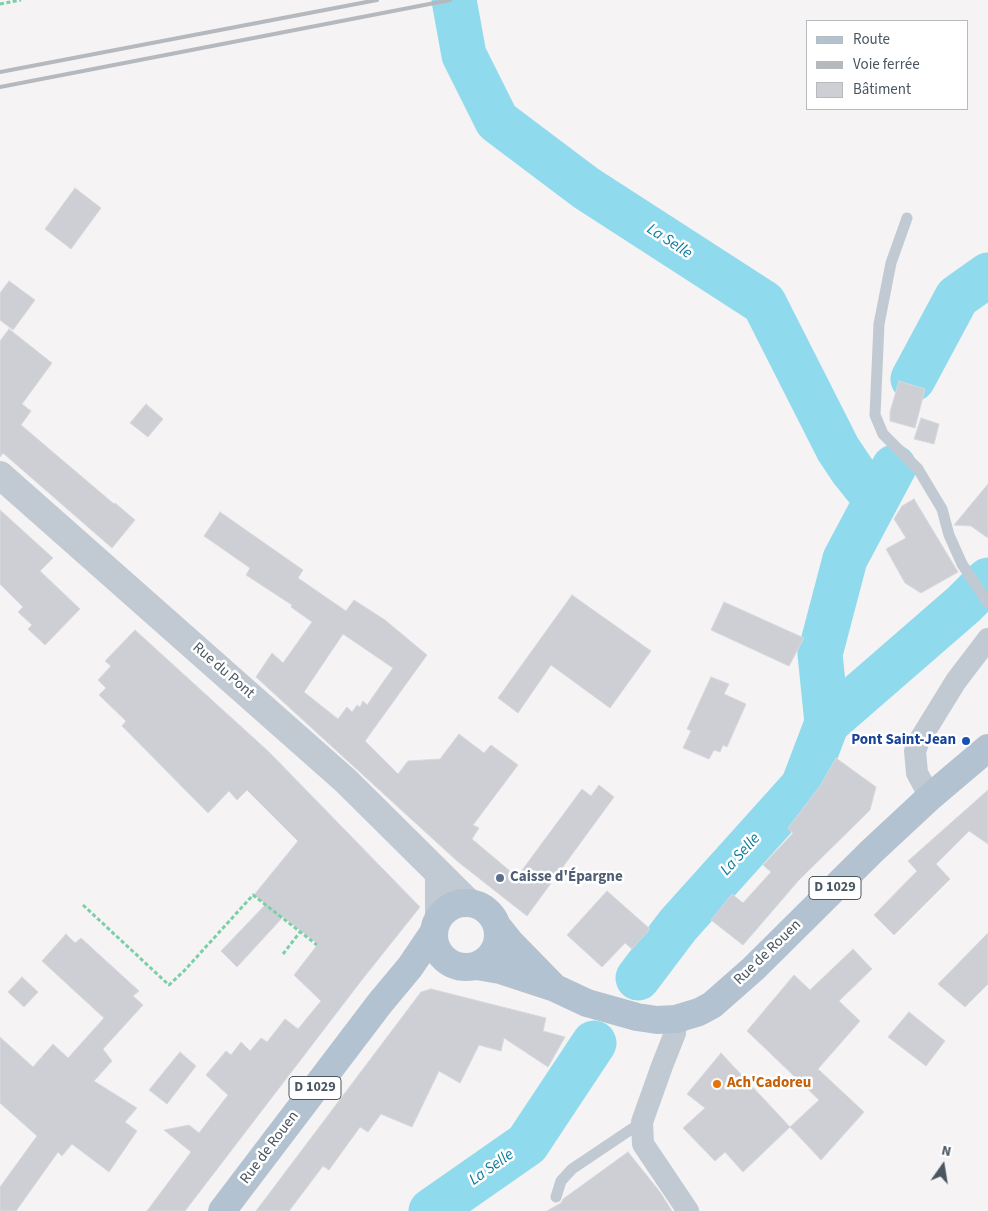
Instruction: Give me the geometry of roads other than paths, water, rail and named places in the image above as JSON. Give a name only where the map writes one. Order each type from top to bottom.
[{"type":"main road","name":"Rue de Rouen","points":[[555,988],[587,1003],[611,1011],[657,1020],[676,1019],[699,1012],[712,1005],[732,988],[930,797],[988,748]]},
{"type":"main road","points":[[468,902],[487,910],[494,918],[498,928],[498,937],[497,946],[492,954],[464,965],[441,957],[435,946],[436,925],[447,908],[468,902]]},
{"type":"main road","name":"D 1029","points":[[410,967],[436,925]]},
{"type":"main road","name":"D 1029","points":[[498,928],[555,988]]},
{"type":"main road","name":"D 1029","points":[[410,967],[464,965],[500,970],[555,988]]},
{"type":"main road","name":"Rue de Rouen","points":[[222,1211],[374,1011],[410,967]]},
{"type":"street","name":"Rue du Pont","points":[[0,475],[346,781],[468,902]]},
{"type":"street","points":[[930,797],[917,773],[915,751],[919,741],[956,681],[988,639]]},
{"type":"street","points":[[436,925],[439,874]]},
{"type":"street","points":[[676,1019],[675,1033],[642,1122],[643,1144],[688,1211]]},
{"type":"lane","points":[[907,218],[891,263],[879,324],[875,415],[882,434],[918,469],[942,509],[949,535],[962,564],[987,601]]},
{"type":"lane","points":[[556,1197],[561,1181],[572,1169],[642,1122]]},
{"type":"waterway","name":"La Selle","points":[[454,0],[464,55],[497,121],[586,188],[764,303],[838,449],[876,500]]},
{"type":"waterway","name":"La Selle","points":[[913,379],[957,297],[988,275]]},
{"type":"waterway","name":"La Selle","points":[[827,723],[820,654],[845,559],[894,467]]},
{"type":"waterway","name":"La Selle","points":[[638,978],[678,925],[803,786],[827,723],[964,604],[988,580]]},
{"type":"waterway","name":"La Selle","points":[[431,1211],[527,1144],[594,1043]]},
{"type":"railway","points":[[0,72],[377,0]]},
{"type":"railway","points":[[0,87],[450,0]]},
{"type":"place","name":"Pont Saint-Jean","points":[[966,741]]},
{"type":"place","name":"Caisse d'Épargne","points":[[500,878]]},
{"type":"place","name":"Ach'Cadoreu","points":[[717,1084]]}]
